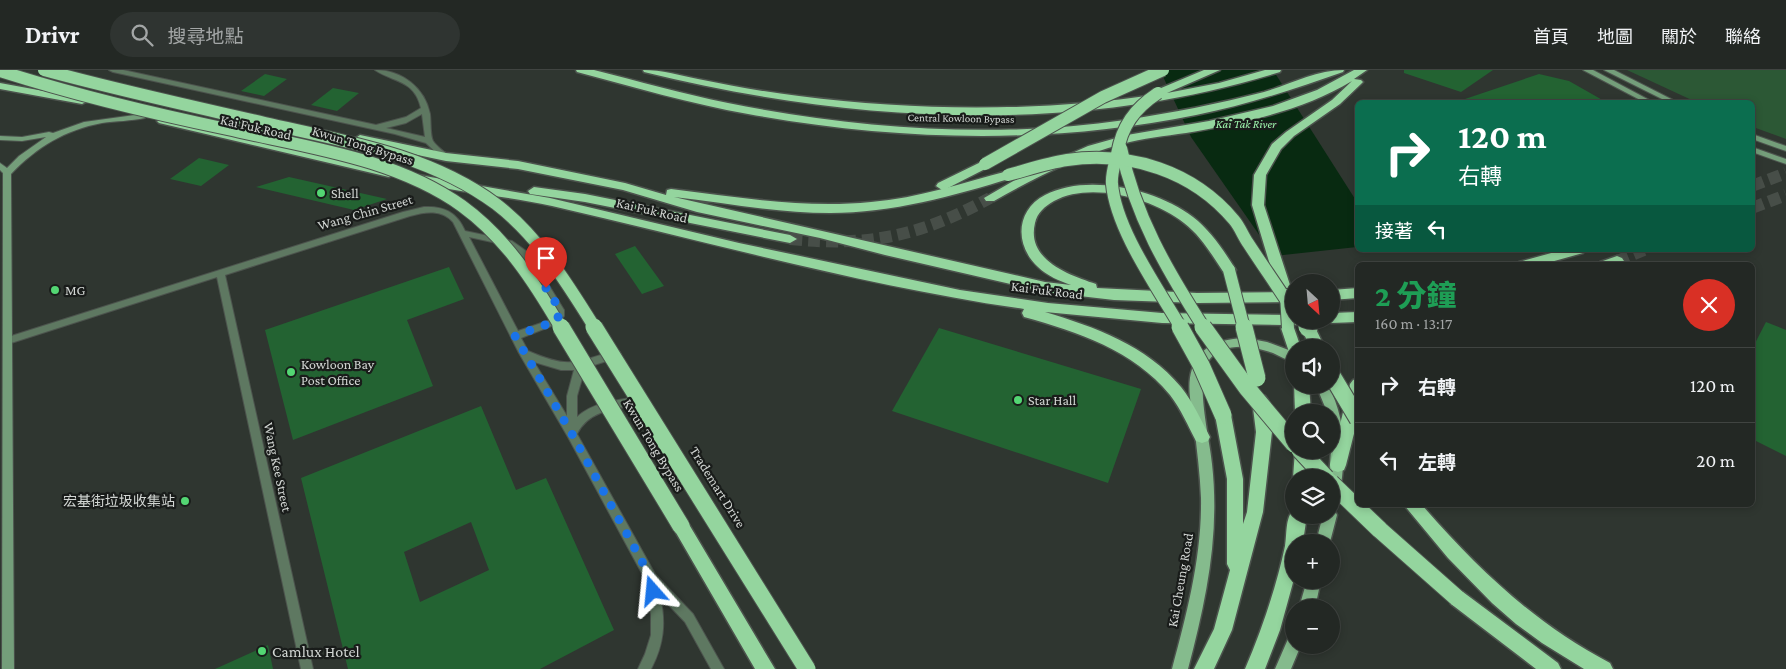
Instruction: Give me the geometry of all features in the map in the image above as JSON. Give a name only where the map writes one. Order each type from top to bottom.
[{"type":"highway","name":"Kai Fuk Road","points":[[43,70],[66,73],[303,127],[446,156],[518,165],[625,187],[697,208],[820,234],[1022,283],[1114,295],[1285,304]]},
{"type":"highway","name":"Kwun Tong Bypass","points":[[43,70],[111,88],[375,148],[450,177],[492,201],[525,231],[547,256],[574,294],[807,669]]},
{"type":"highway","name":"Central Kowloon Bypass","points":[[581,70],[706,102],[751,111],[892,129],[1001,132],[1044,131],[1114,135],[1182,114],[1222,106],[1339,70]]},
{"type":"highway","name":"Central Kowloon Bypass","points":[[648,70],[753,93],[814,102],[900,111],[993,111],[1108,105],[1212,89],[1276,70]]},
{"type":"highway","points":[[914,200],[985,164],[1103,97],[1163,70]]},
{"type":"highway","points":[[1216,70],[1171,86],[1148,99],[1136,109],[1114,135],[1112,183],[1118,208],[1152,277],[1203,366],[1223,415],[1235,479],[1236,578]]},
{"type":"highway","points":[[1285,284],[1258,205],[1260,175],[1276,147],[1362,70]]},
{"type":"highway","points":[[990,198],[1114,135],[1222,122],[1331,97],[1369,70]]},
{"type":"highway","name":"Kwun Tong Bypass","points":[[0,71],[90,98],[357,160],[425,185],[475,216],[503,241],[532,278],[766,669]]},
{"type":"highway","name":"Kai Fuk Road","points":[[0,86],[65,97],[329,160],[455,187],[550,202],[739,247],[960,295],[1048,308],[1162,318],[1285,320]]},
{"type":"highway","points":[[1114,135],[1136,207],[1170,272],[1221,354],[1248,390],[1285,433]]},
{"type":"highway","points":[[625,187],[779,205],[851,208],[914,200],[1066,160],[1126,158],[1154,165],[1178,175],[1202,189],[1235,221],[1285,294]]},
{"type":"highway","points":[[455,187],[558,192],[790,239]]},
{"type":"highway","points":[[1114,295],[1059,274],[1036,258],[1030,249],[1026,231],[1031,214],[1044,201],[1063,193],[1098,189],[1132,193],[1170,208],[1192,223],[1228,270],[1257,378],[1264,432],[1255,512],[1223,630],[1204,669]]},
{"type":"highway","points":[[1535,262],[1571,252]]},
{"type":"highway","points":[[1340,294],[1355,293]]},
{"type":"highway","points":[[960,295],[1075,327],[1100,336],[1127,350],[1152,368],[1175,390],[1202,437]]},
{"type":"highway","points":[[1340,318],[1355,317]]},
{"type":"highway","points":[[1340,389],[1355,414]]},
{"type":"highway","points":[[1338,465],[1355,396]]},
{"type":"highway","points":[[1309,459],[1318,469]]},
{"type":"highway","points":[[1340,492],[1355,506]]},
{"type":"highway","points":[[1356,507],[1457,598],[1551,669]]},
{"type":"highway","points":[[1414,507],[1477,578],[1514,611],[1554,640],[1603,669]]},
{"type":"highway","points":[[1255,669],[1271,630],[1285,578]]},
{"type":"main road","points":[[1587,70],[1645,100]]},
{"type":"main road","points":[[1608,70],[1669,100]]},
{"type":"main road","points":[[0,138],[22,139],[57,133],[100,121],[142,116]]},
{"type":"main road","points":[[8,669],[4,570],[8,340],[4,235],[7,173],[29,150],[57,133]]},
{"type":"main road","points":[[1755,137],[1786,149]]},
{"type":"main road","points":[[1755,150],[1786,162]]},
{"type":"main road","points":[[0,165],[7,173]]},
{"type":"main road","name":"Kai Cheung Road","points":[[1180,669],[1196,608],[1205,556],[1208,512],[1207,473],[1196,378],[1199,363],[1205,355],[1219,346],[1251,343],[1275,348],[1285,353]]},
{"type":"main road","points":[[1328,394],[1334,410],[1337,469]]},
{"type":"main road","points":[[1283,669],[1290,654]]},
{"type":"street","name":"Kai Fuk Road","points":[[113,70],[429,141],[446,156]]},
{"type":"street","points":[[379,70],[398,77],[414,86],[423,98],[429,141]]},
{"type":"street","points":[[374,128],[409,119],[418,115],[425,108]]},
{"type":"street","name":"Wang Chin Street","points":[[8,340],[391,218],[439,210],[455,219],[524,353],[572,434],[651,578]]},
{"type":"street","points":[[462,233],[509,243],[526,255],[559,310],[559,316],[556,321],[515,336]]},
{"type":"street","name":"Wang Kee Street","points":[[220,272],[306,669]]},
{"type":"street","name":"Trademart Drive","points":[[524,353],[546,363],[561,367],[580,367],[617,354],[814,669]]},
{"type":"street","points":[[572,434],[572,396],[580,367]]},
{"type":"street","points":[[572,434],[575,425],[588,412],[644,399]]},
{"type":"street","points":[[644,669],[657,644],[659,631],[651,578]]},
{"type":"street","points":[[651,578],[689,618],[718,669]]},
{"type":"shaded area","points":[[1627,70],[1786,70],[1786,139],[1755,128],[1755,100],[1692,100]]},
{"type":"water","name":"Kai Tak River","points":[[1160,70],[1273,70],[1355,199],[1355,247],[1274,256],[1191,137]]},
{"type":"building","points":[[1404,70],[1493,70],[1461,92],[1404,73]]},
{"type":"building","points":[[265,74],[287,79],[264,96],[241,91]]},
{"type":"building","points":[[1539,74],[1569,81],[1602,100],[1462,100]]},
{"type":"building","points":[[333,88],[359,93],[337,111],[311,105]]},
{"type":"building","points":[[199,158],[229,165],[201,186],[170,179]]},
{"type":"building","name":"Shell","points":[[289,177],[387,199],[354,210],[256,187]]},
{"type":"building","points":[[635,246],[664,286],[642,294],[615,254]]},
{"type":"building","points":[[449,267],[464,299],[407,320],[433,386],[293,440],[265,330]]},
{"type":"building","points":[[1766,322],[1786,330],[1786,456],[1755,440],[1755,343]]},
{"type":"building","name":"Star Hall","points":[[939,328],[1141,389],[1108,483],[892,411]]},
{"type":"building","points":[[481,406],[516,490],[546,478],[614,630],[540,669],[348,669],[301,478]],"holes":[[[471,522],[489,570],[420,602],[404,552]]]},
{"type":"building","name":"Camlux Hotel","points":[[268,645],[273,669],[215,669]]},
{"type":"tunnel","points":[[1755,185],[1786,173]]},
{"type":"tunnel","points":[[1755,207],[1786,195]]},
{"type":"tunnel","points":[[790,239],[845,241],[870,240],[894,236],[940,222],[990,198]]},
{"type":"tunnel","points":[[1617,261],[1639,252]]},
{"type":"place","name":"Shell","points":[[321,193]]},
{"type":"place","name":"MG","points":[[55,290]]},
{"type":"place","name":"Kowloon Bay Post Office","points":[[291,372]]},
{"type":"place","name":"Star Hall","points":[[1018,400]]},
{"type":"place","name":"宏基街垃圾收集站","points":[[185,501]]},
{"type":"place","name":"Camlux Hotel","points":[[262,651]]},
{"type":"route","points":[[546,288],[559,310],[559,316],[556,321],[515,336],[572,434],[651,578],[653,591]]}]
